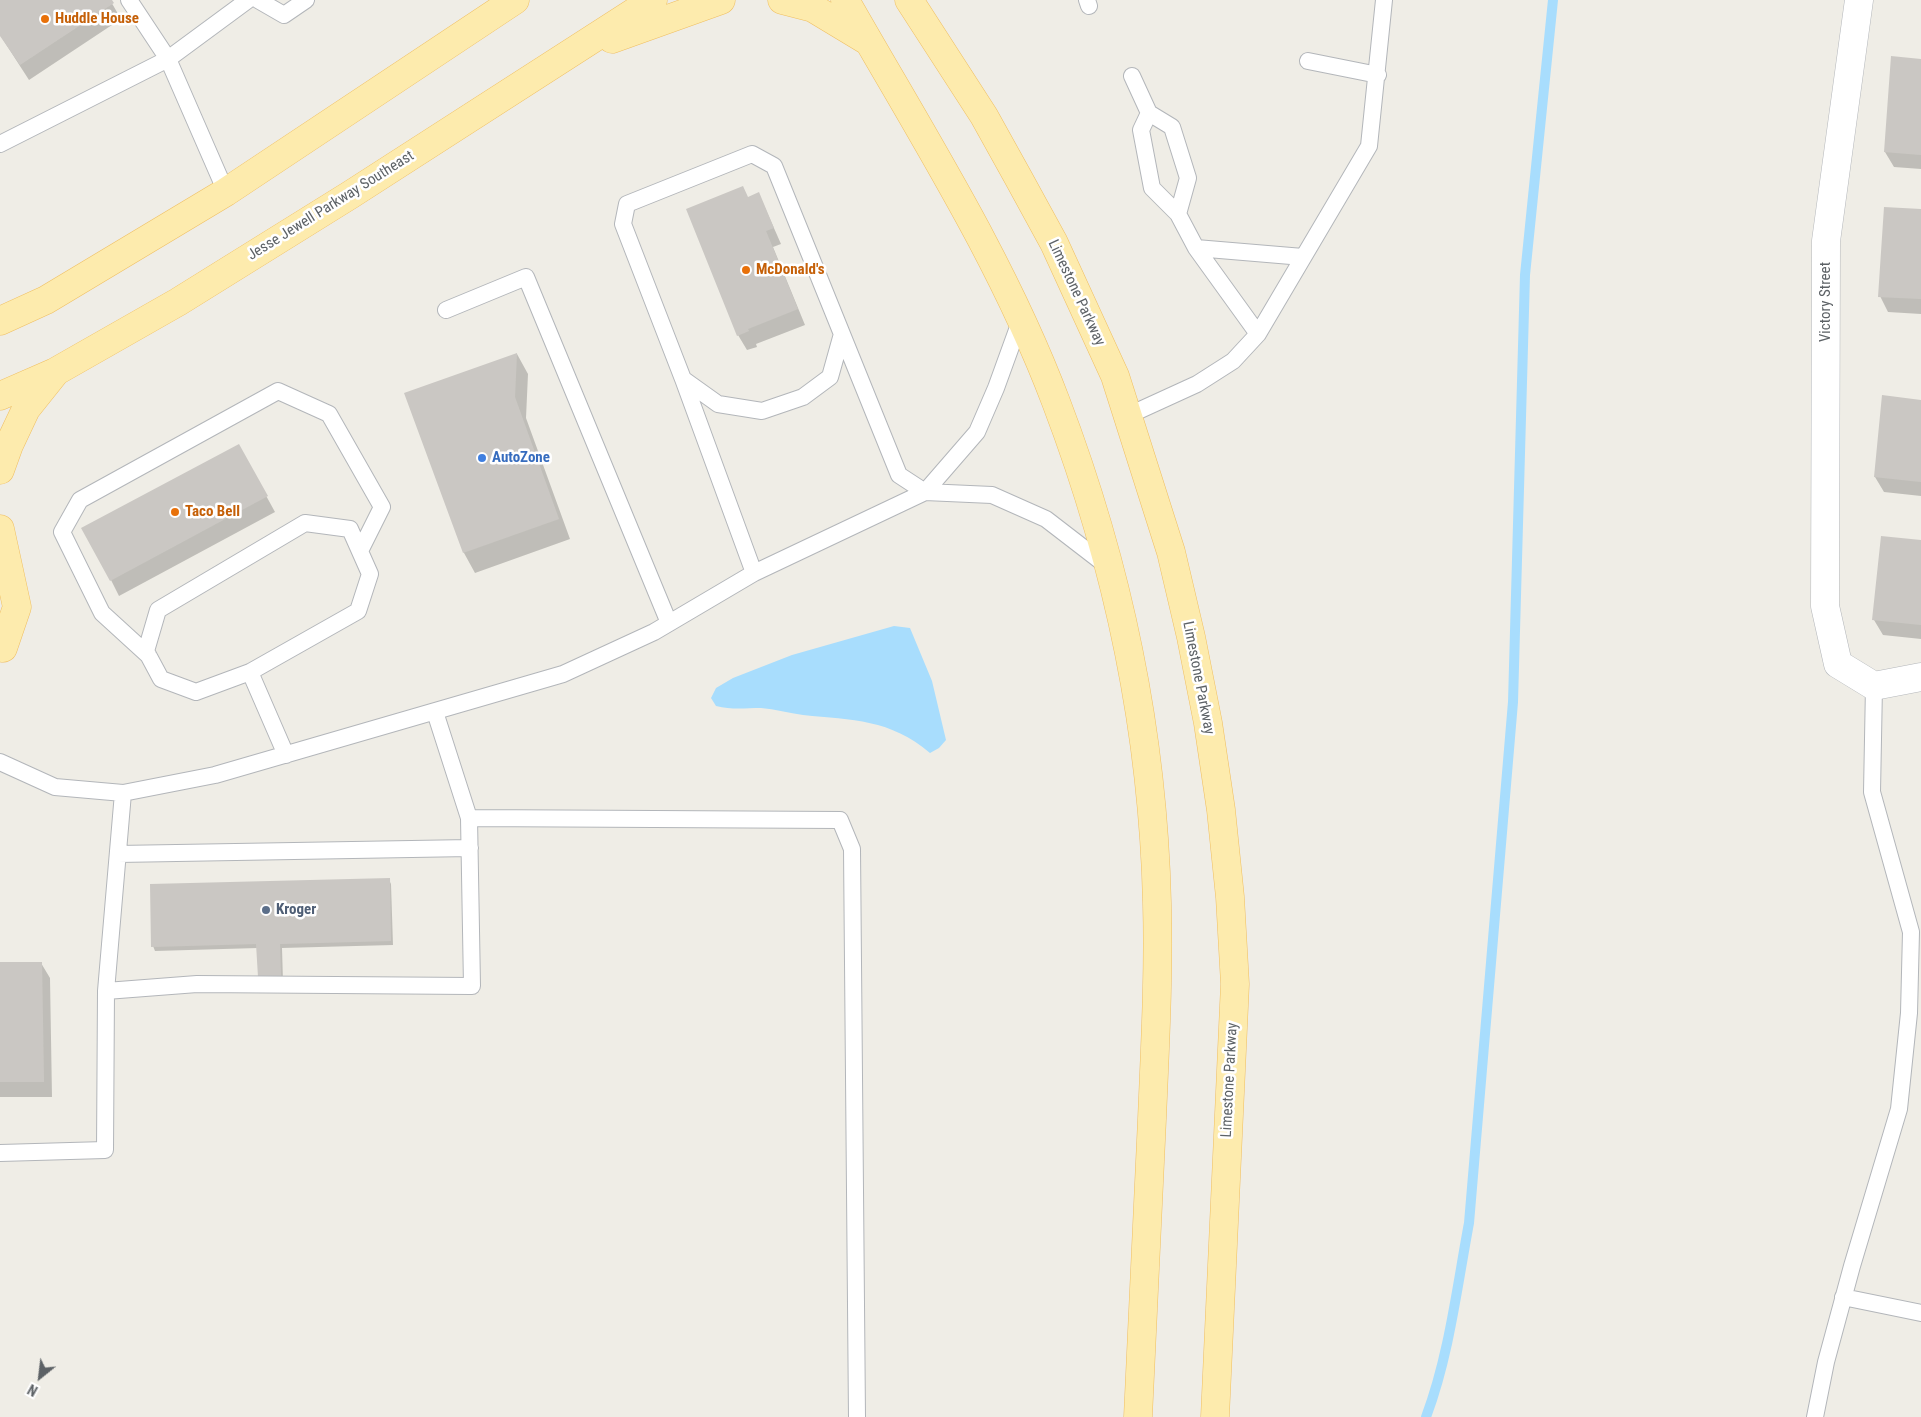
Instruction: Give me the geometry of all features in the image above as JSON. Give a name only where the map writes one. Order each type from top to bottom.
[{"type":"main road","points":[[0,321],[46,300],[226,192],[515,0]]},
{"type":"main road","name":"Jesse Jewell Parkway Southeast","points":[[0,396],[55,372],[178,302],[653,0]]},
{"type":"main road","points":[[572,52],[721,0]]},
{"type":"main road","points":[[782,0],[813,8],[868,41]]},
{"type":"main road","points":[[845,0],[946,171],[1021,319],[1058,409],[1084,482],[1109,567],[1128,650],[1143,733],[1158,903],[1157,998],[1138,1417]]},
{"type":"main road","name":"Limestone Parkway","points":[[909,0],[984,116],[1054,243],[1115,376],[1171,552],[1191,637],[1216,781],[1230,897],[1235,984],[1215,1417]]},
{"type":"main road","points":[[0,470],[9,445],[26,409],[55,372]]},
{"type":"main road","points":[[0,529],[18,607],[1,651]]},
{"type":"street","name":"Victory Street","points":[[1859,0],[1826,241],[1825,606],[1838,664],[1874,686]]},
{"type":"street","points":[[1874,686],[1921,677]]},
{"type":"lane","points":[[129,0],[168,59],[226,192]]},
{"type":"lane","points":[[0,144],[168,59],[248,0]]},
{"type":"lane","points":[[258,0],[284,15],[306,0]]},
{"type":"lane","points":[[1127,416],[1204,379],[1233,361],[1258,334],[1369,146],[1378,75],[1384,0]]},
{"type":"lane","points":[[1308,61],[1378,75]]},
{"type":"lane","points":[[1132,76],[1149,113],[1172,127],[1188,178],[1178,214]]},
{"type":"lane","points":[[1149,113],[1142,130],[1152,188],[1178,214],[1196,248],[1258,334]]},
{"type":"lane","points":[[754,573],[623,224],[627,204],[752,154],[774,166],[899,475],[925,492],[992,495],[1046,519],[1109,567]]},
{"type":"lane","points":[[1196,248],[1303,257]]},
{"type":"lane","points":[[446,310],[526,277],[669,623]]},
{"type":"lane","points":[[0,762],[55,787],[123,793],[214,775],[563,674],[669,623],[754,573],[925,492],[977,432],[996,388],[1021,319]]},
{"type":"lane","points":[[682,379],[718,404],[762,411],[803,397],[830,377],[842,334]]},
{"type":"lane","points":[[148,655],[102,613],[62,532],[80,500],[278,391],[329,414],[382,507],[360,551]]},
{"type":"lane","points":[[305,523],[350,529],[360,551],[370,574],[358,611],[250,672],[196,692],[162,679],[146,651],[158,610],[305,523]]},
{"type":"lane","points":[[250,672],[286,755]]},
{"type":"lane","points":[[1815,1417],[1826,1362],[1843,1297],[1899,1109],[1909,1013],[1911,932],[1872,792],[1874,686]]},
{"type":"lane","points":[[106,991],[197,984],[472,986],[469,818],[435,712]]},
{"type":"lane","points":[[0,1153],[105,1150],[106,991],[123,793]]},
{"type":"lane","points":[[469,818],[840,820],[852,849],[857,1417]]},
{"type":"lane","points":[[118,854],[470,848]]},
{"type":"lane","points":[[1843,1297],[1921,1313]]},
{"type":"water","points":[[894,626],[910,628],[932,681],[946,740],[939,748],[930,753],[900,733],[870,723],[761,708],[722,707],[716,706],[711,698],[716,688],[733,678],[792,655]]},
{"type":"building","name":"Huddle House","points":[[0,0],[112,0],[114,3],[20,65],[0,36]]},
{"type":"building","points":[[1891,56],[1921,59],[1921,155],[1884,152]]},
{"type":"building","name":"McDonald's","points":[[743,186],[748,197],[759,192],[774,228],[766,231],[798,309],[748,329],[749,331],[737,336],[686,209]]},
{"type":"building","points":[[1884,207],[1921,209],[1921,299],[1878,297]]},
{"type":"building","name":"AutoZone","points":[[517,353],[515,397],[559,519],[463,553],[404,393]]},
{"type":"building","points":[[1882,395],[1921,400],[1921,482],[1874,477]]},
{"type":"building","name":"Taco Bell","points":[[239,444],[268,496],[110,581],[81,528]]},
{"type":"building","points":[[1881,536],[1921,540],[1921,625],[1872,620]]},
{"type":"building","points":[[390,878],[391,941],[280,944],[281,976],[258,977],[256,944],[151,947],[150,884]]},
{"type":"building","points":[[0,962],[42,962],[44,1082],[0,1082]]},
{"type":"waterway","points":[[1426,1417],[1447,1346],[1469,1223],[1513,702],[1525,275],[1553,0]]},
{"type":"place","name":"Huddle House","points":[[45,19]]},
{"type":"place","name":"McDonald's","points":[[746,270]]},
{"type":"place","name":"AutoZone","points":[[482,458]]},
{"type":"place","name":"Taco Bell","points":[[175,512]]},
{"type":"place","name":"Kroger","points":[[266,910]]}]
